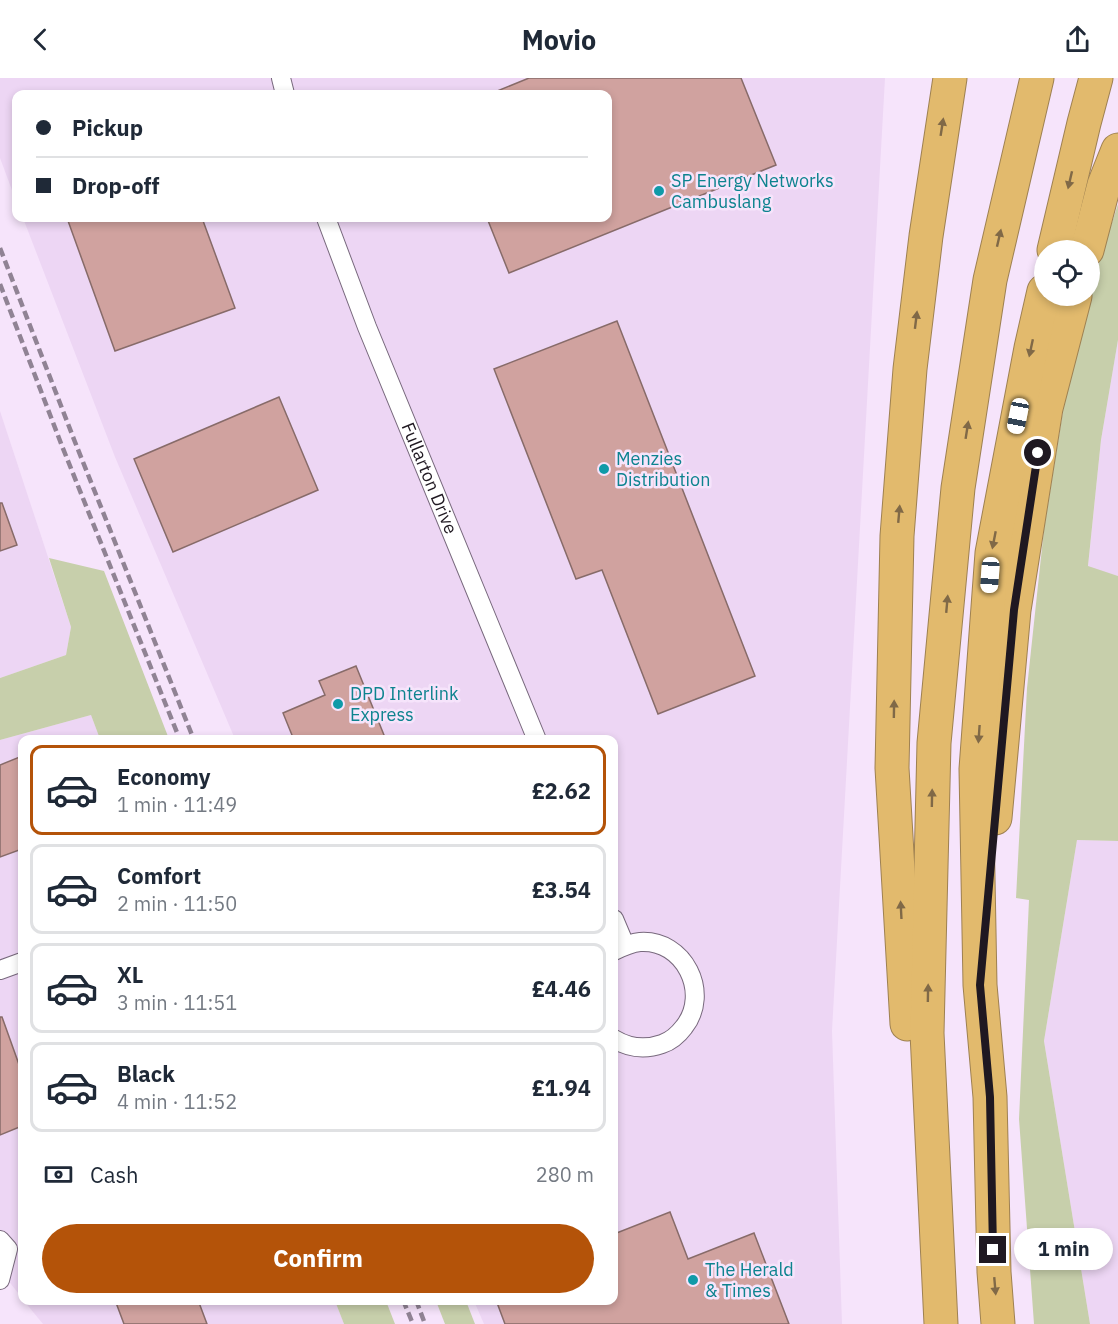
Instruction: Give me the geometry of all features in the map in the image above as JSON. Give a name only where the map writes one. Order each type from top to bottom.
[{"type":"highway","points":[[940,1324],[908,1030],[892,768],[897,536],[909,381],[926,236],[950,78]]},
{"type":"highway","points":[[940,1324],[927,1033],[934,743],[958,488],[986,303],[1037,78]]},
{"type":"highway","points":[[1056,240],[1096,78]]},
{"type":"highway","points":[[1090,240],[1104,185],[1118,150]]},
{"type":"highway","points":[[998,1324],[994,1272],[990,1097],[980,985],[976,769],[992,553],[1041,306]]},
{"type":"highway","points":[[980,985],[1014,610],[1046,408],[1072,306]]},
{"type":"street","name":"Fullarton Drive","points":[[328,222],[367,327],[535,735]]},
{"type":"street","points":[[618,1042],[638,1048],[653,1047],[667,1042],[679,1034],[688,1022],[694,1008],[696,992],[692,976],[684,962],[672,951],[657,944],[641,942],[619,948]]},
{"type":"street","points":[[0,970],[18,963]]},
{"type":"street","points":[[0,1240],[8,1249],[0,1280]]},
{"type":"shaded area","points":[[0,78],[885,78],[832,1031],[842,1324],[484,1324],[476,1305],[618,1305],[618,735],[233,735],[115,457],[25,222],[612,222],[612,90],[12,90],[12,190],[0,158]]},
{"type":"shaded area","points":[[1118,340],[1118,576],[1088,567],[1101,440]]},
{"type":"shaded area","points":[[0,411],[71,627],[66,655],[0,678]]},
{"type":"shaded area","points":[[91,715],[98,735],[18,735]]},
{"type":"shaded area","points":[[18,735],[18,1293],[0,1270],[0,740]]},
{"type":"shaded area","points":[[1077,840],[1118,841],[1118,1324],[1090,1324],[1044,1041]]},
{"type":"shaded area","points":[[27,1305],[337,1305],[344,1324],[43,1324]]},
{"type":"green space","points":[[1118,204],[1118,340],[1101,440],[1088,566],[1118,576],[1118,841],[1077,840],[1044,1041],[1090,1324],[1034,1324],[1019,1119],[1029,900],[1016,898],[1027,688],[1044,529],[1066,392],[1086,306],[1100,306],[1100,259]]},
{"type":"green space","points":[[49,558],[104,571],[167,735],[98,735],[91,715],[0,740],[0,678],[66,655],[71,627]]},
{"type":"green space","points":[[337,1305],[388,1305],[395,1324],[344,1324]]},
{"type":"green space","points":[[438,1305],[468,1305],[475,1324],[445,1324]]},
{"type":"building","name":"SP Energy Networks Cambuslang","points":[[529,78],[741,78],[776,165],[509,273],[489,222],[612,222],[612,90],[500,90]]},
{"type":"building","points":[[68,222],[203,222],[235,308],[115,351]]},
{"type":"building","name":"Menzies Distribution","points":[[617,321],[755,676],[658,714],[602,570],[576,579],[494,369]]},
{"type":"building","points":[[279,397],[318,490],[173,552],[134,459]]},
{"type":"building","points":[[0,503],[2,503],[17,545],[0,551]]},
{"type":"building","name":"DPD Interlink Express","points":[[356,666],[384,735],[292,735],[283,713],[325,695],[319,681]]},
{"type":"building","points":[[18,758],[18,850],[0,857],[0,765]]},
{"type":"building","points":[[0,1017],[2,1017],[18,1062],[18,1128],[0,1135]]},
{"type":"building","name":"The Herald & Times","points":[[670,1212],[688,1259],[754,1233],[789,1324],[505,1324],[498,1305],[618,1305],[618,1232]]},
{"type":"building","points":[[117,1305],[200,1305],[207,1324],[124,1324]]},
{"type":"railway","points":[[0,248],[192,735]]},
{"type":"railway","points":[[0,284],[62,446],[178,735]]},
{"type":"railway","points":[[405,1305],[413,1324]]},
{"type":"railway","points":[[418,1305],[425,1324]]},
{"type":"place","name":"SP Energy Networks Cambuslang","points":[[659,191]]},
{"type":"place","name":"Menzies Distribution","points":[[604,469]]},
{"type":"place","name":"DPD Interlink Express","points":[[338,704]]},
{"type":"place","name":"The Herald & Times","points":[[693,1280]]},
{"type":"route","points":[[993,1250],[990,1097],[980,985],[1014,610],[1038,453]]}]
